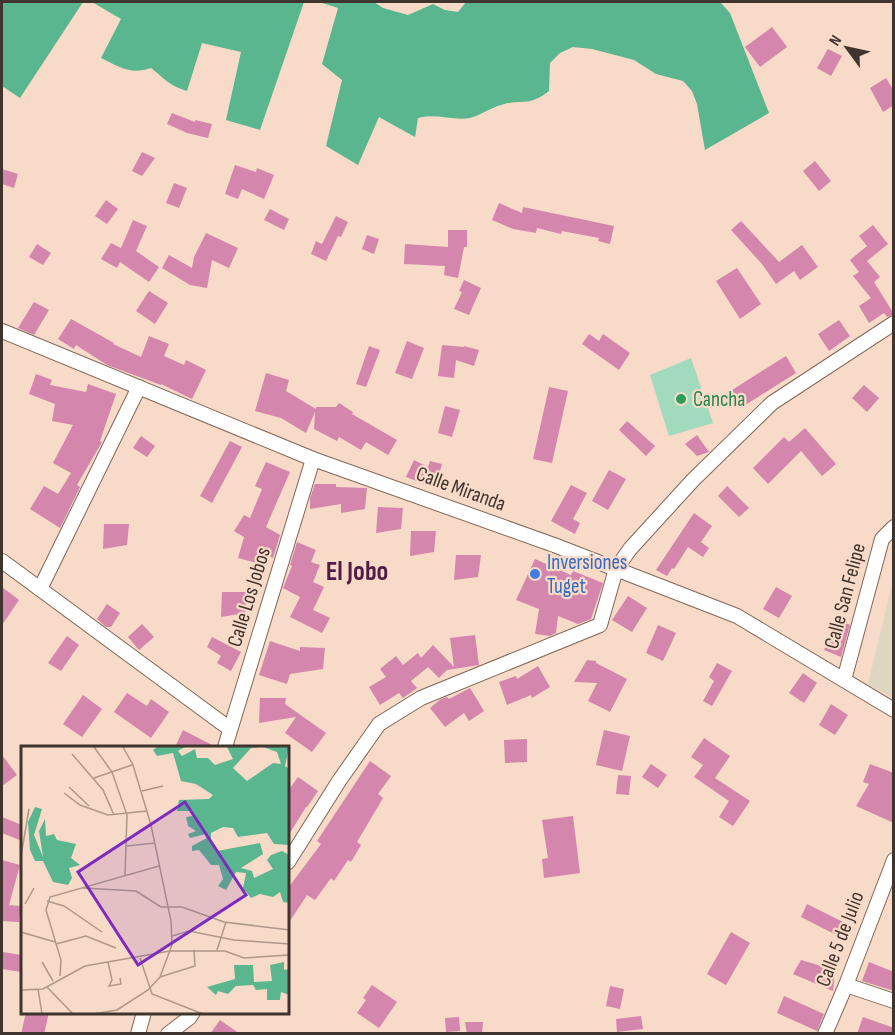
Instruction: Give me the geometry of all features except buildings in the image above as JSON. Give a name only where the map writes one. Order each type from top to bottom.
[{"type":"street","points":[[290,859],[339,781],[379,724],[421,699],[600,625],[616,569],[630,549],[693,480],[772,403],[894,323]]},
{"type":"street","name":"Calle Miranda","points":[[2,331],[313,459],[616,569],[737,616],[894,710]]},
{"type":"street","points":[[40,589],[139,387]]},
{"type":"street","name":"Calle Los Jobos","points":[[225,746],[313,459]]},
{"type":"street","name":"Calle San Felipe","points":[[844,681],[882,539],[894,527]]},
{"type":"street","points":[[2,561],[231,729]]},
{"type":"street","name":"Calle 5 de Julio","points":[[825,1034],[894,860]]},
{"type":"street","points":[[846,985],[894,1001]]},
{"type":"street","points":[[138,1034],[143,1014]]},
{"type":"street","points":[[168,1034],[192,1014]]},
{"type":"shaded area","points":[[893,581],[893,698],[868,684]]},
{"type":"green space","points":[[2,2],[83,2],[20,98],[2,86]]},
{"type":"green space","points":[[92,2],[304,2],[260,130],[226,120],[241,52],[202,43],[187,91],[171,84],[151,68],[131,70],[101,58],[121,19]]},
{"type":"green space","points":[[319,2],[374,2],[383,8],[408,15],[433,4],[445,10],[458,12],[466,2],[720,2],[730,13],[769,113],[705,150],[697,104],[692,91],[683,81],[656,74],[634,60],[592,49],[573,47],[560,53],[550,63],[549,91],[530,101],[508,103],[470,118],[431,116],[418,118],[415,137],[379,117],[358,165],[326,146],[342,80],[322,64],[338,8]]},
{"type":"green space","name":"Cancha","points":[[691,358],[713,423],[669,436],[650,375]]},
{"type":"place","name":"Cancha","points":[[681,399]]},
{"type":"place","name":"Inversiones Tuget","points":[[535,574]]},
{"type":"district","name":"El Jobo","points":[[357,572]]}]
